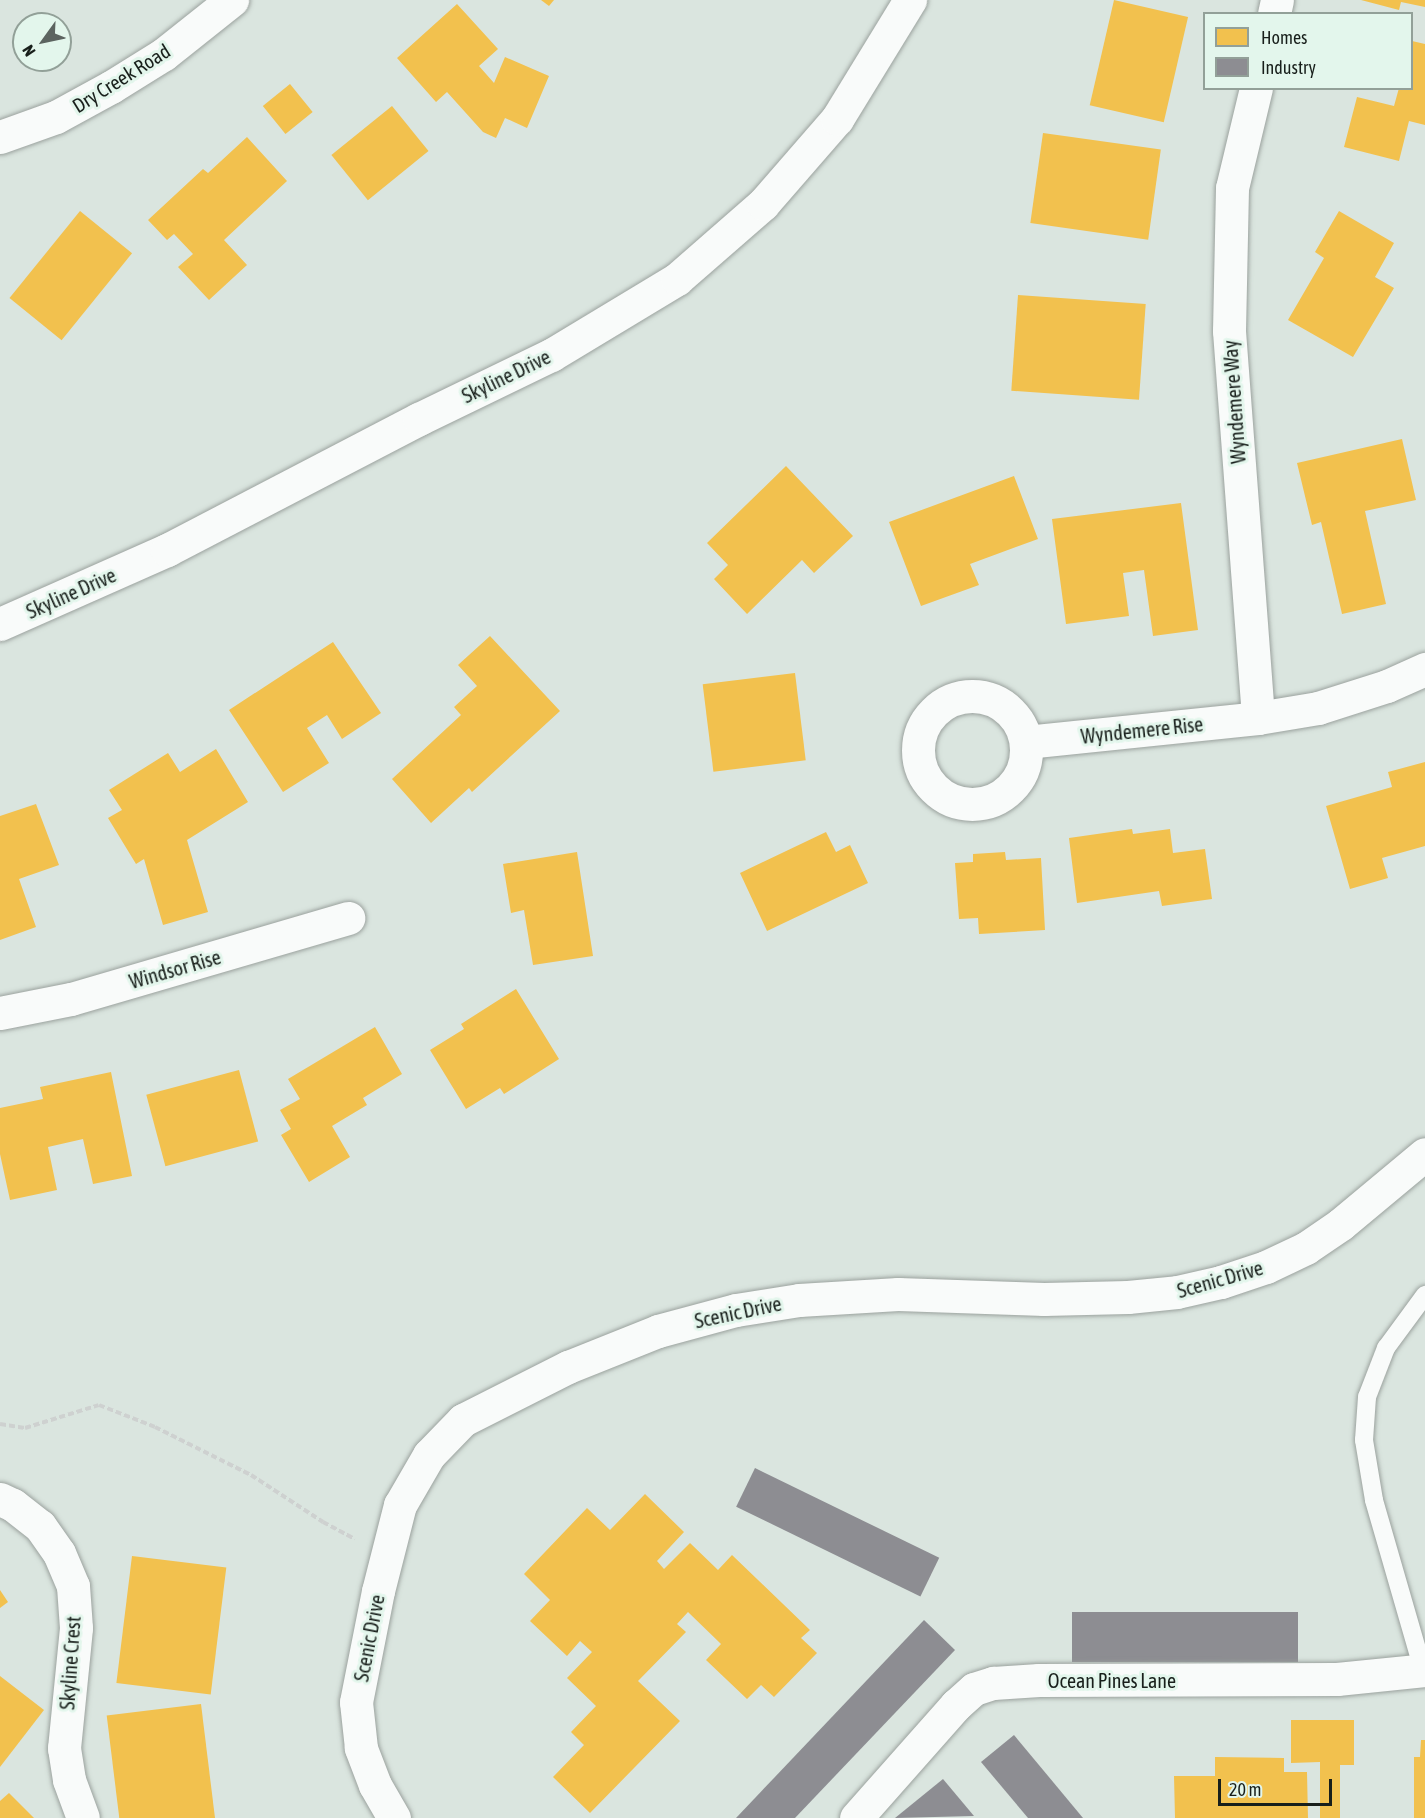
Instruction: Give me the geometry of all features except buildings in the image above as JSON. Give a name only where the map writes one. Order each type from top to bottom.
[{"type":"street","name":"Dry Creek Road","points":[[0,137],[56,117],[111,87],[164,54],[232,0]]},
{"type":"street","name":"Skyline Drive","points":[[0,624],[43,607],[167,550],[419,419],[551,355],[677,279],[763,204],[837,119],[910,0]]},
{"type":"street","name":"Wyndemere Way","points":[[1256,90],[1232,188],[1229,332],[1258,718]]},
{"type":"street","name":"Wyndemere Rise","points":[[1026,742],[1258,718],[1318,708],[1387,686],[1425,669]]},
{"type":"street","name":"Windsor Rise","points":[[0,1013],[71,999],[348,918]]},
{"type":"street","name":"Scenic Drive","points":[[394,1818],[375,1785],[361,1748],[356,1702],[400,1505],[429,1455],[463,1420],[568,1367],[658,1331],[736,1310],[799,1300],[898,1294],[1044,1299],[1128,1298],[1177,1293],[1221,1282],[1266,1267],[1306,1248],[1341,1224],[1425,1154]]},
{"type":"street","name":"Skyline Crest","points":[[0,1499],[40,1526],[59,1553],[73,1586],[76,1628],[64,1748],[69,1780],[83,1818]]},
{"type":"street","name":"Ocean Pines Lane","points":[[856,1818],[956,1705],[974,1689],[993,1683],[1039,1680],[1337,1679],[1424,1670]]},
{"type":"lane","points":[[1424,1670],[1374,1500],[1364,1440],[1367,1397],[1386,1348],[1425,1295]]},
{"type":"path","points":[[0,1424],[25,1428],[99,1405],[155,1427],[251,1475],[323,1522],[387,1556]]}]
